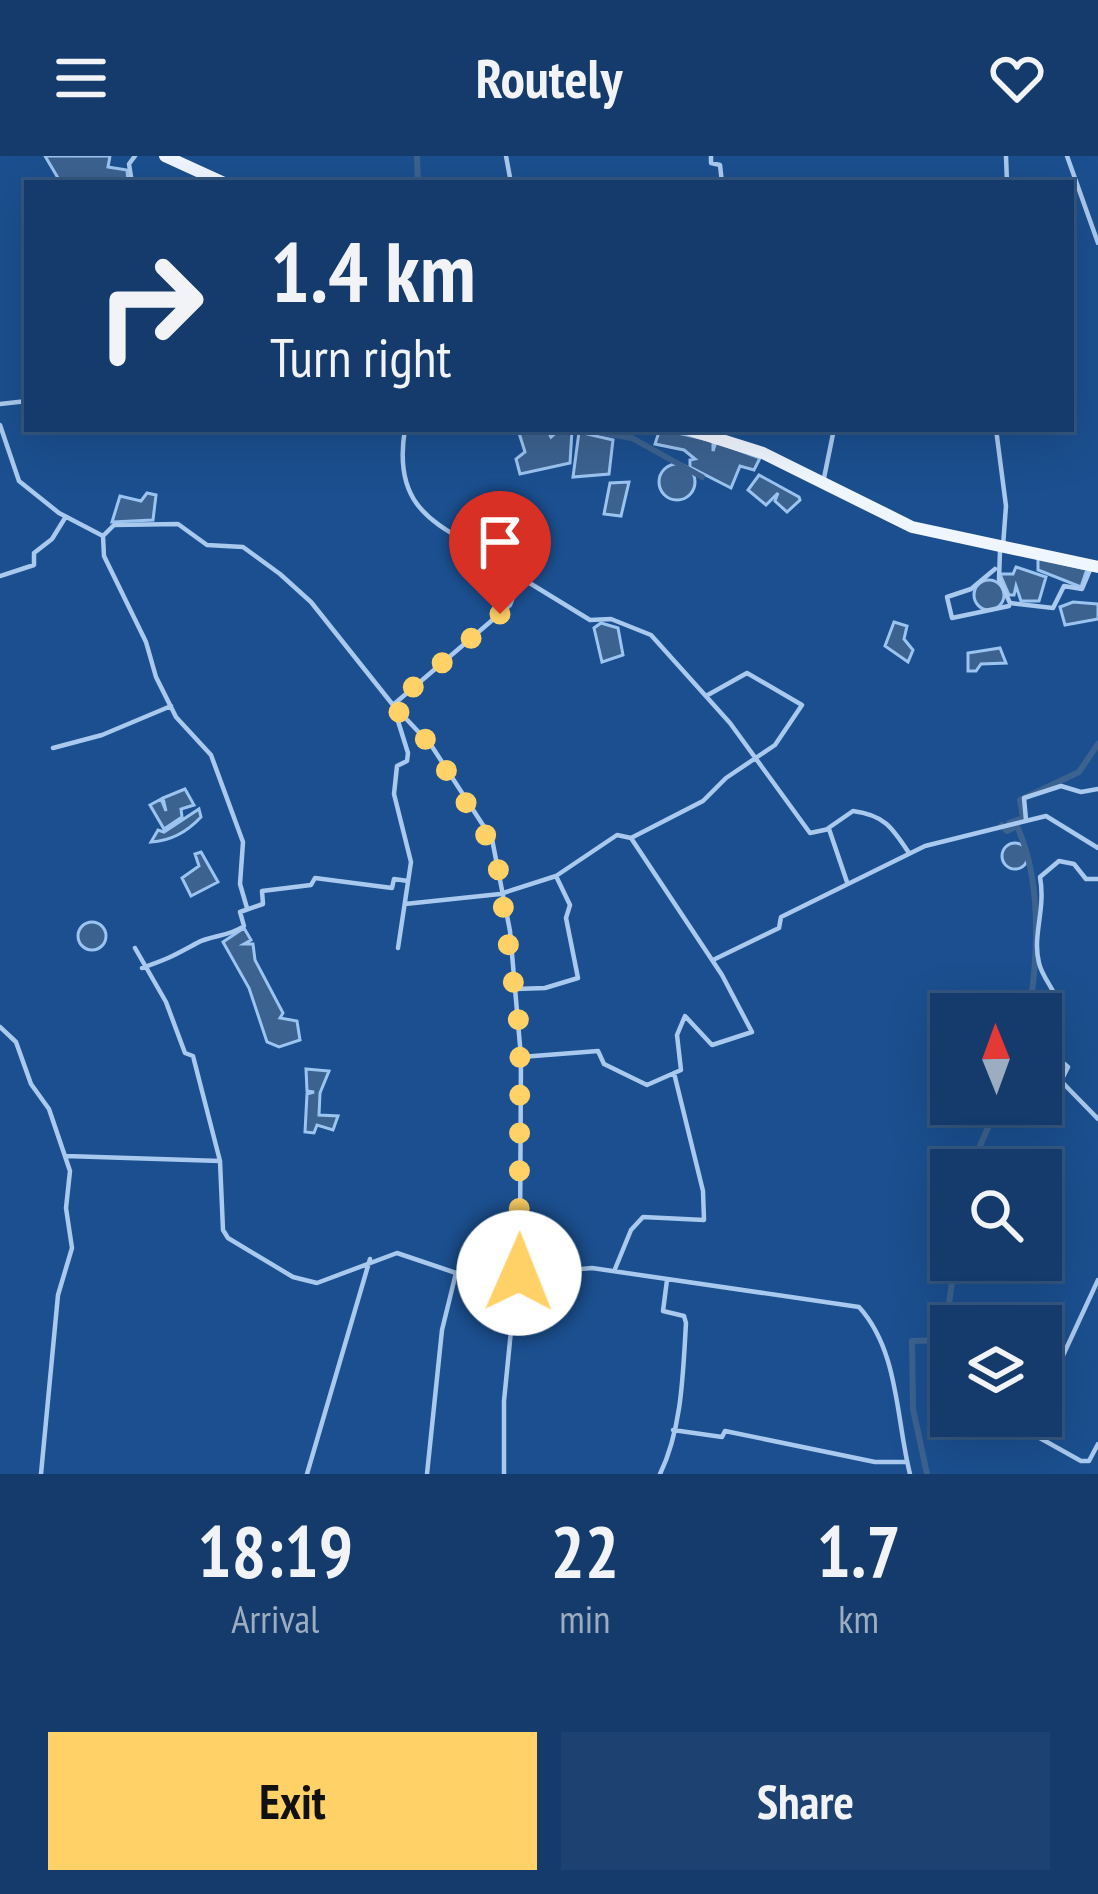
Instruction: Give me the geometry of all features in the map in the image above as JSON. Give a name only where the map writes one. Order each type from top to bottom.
[{"type":"main road","points":[[165,156],[217,180]]},
{"type":"main road","points":[[719,433],[911,527],[1095,566]]},
{"type":"street","points":[[711,156],[711,163],[721,165],[722,180]]},
{"type":"street","points":[[1066,156],[1098,243]]},
{"type":"street","points":[[0,425],[20,481],[66,517],[103,536]]},
{"type":"street","points":[[405,432],[402,484],[464,545],[578,615],[611,619],[651,635],[706,696],[810,833],[826,829],[853,811],[874,813],[886,820],[909,853]]},
{"type":"street","points":[[823,484],[833,432]]},
{"type":"street","points":[[996,432],[1006,506],[998,568],[1005,598],[1053,608],[1064,586],[1082,589],[1095,566]]},
{"type":"street","points":[[0,576],[34,565],[34,553],[52,539],[66,517]]},
{"type":"street","points":[[248,908],[240,884],[243,842],[230,819],[211,755],[171,706],[104,556],[103,536],[114,525],[166,523],[188,528],[207,545],[243,547],[296,587],[392,705],[431,745],[492,839],[516,989],[521,1057],[519,1273],[504,1401],[504,1474]]},
{"type":"street","points":[[998,568],[971,589],[947,597],[952,618],[1015,603]]},
{"type":"street","points":[[392,705],[510,605],[519,576]]},
{"type":"street","points":[[405,904],[500,894],[556,876],[616,835],[631,838],[704,801],[775,745],[785,722],[802,705],[747,673],[706,696]]},
{"type":"street","points":[[392,705],[408,753],[407,761],[397,766],[393,786],[411,848],[398,948]]},
{"type":"street","points":[[53,748],[102,735],[171,706]]},
{"type":"street","points":[[1026,820],[1024,798],[1061,785],[1081,792],[1098,788]]},
{"type":"street","points":[[712,960],[779,928],[780,918],[909,853],[1026,820],[1055,818],[1098,848]]},
{"type":"street","points":[[826,829],[847,882]]},
{"type":"street","points":[[521,1057],[598,1051],[604,1064],[646,1085],[681,1070],[676,1035],[685,1016],[712,1045],[752,1032],[712,960],[631,838]]},
{"type":"street","points":[[1054,993],[1039,963],[1038,930],[1045,909],[1040,877],[1059,861],[1068,861],[1087,879],[1098,879]]},
{"type":"street","points":[[516,989],[545,988],[580,975],[566,918],[570,904],[556,876]]},
{"type":"street","points":[[142,968],[176,960],[197,943],[224,940],[244,926],[240,912],[263,904],[262,891],[311,885],[315,878],[392,888],[394,879],[408,881]]},
{"type":"street","points":[[135,948],[142,968],[166,1002],[185,1053],[193,1057],[220,1161],[223,1230],[228,1238],[303,1282],[322,1283],[370,1259],[397,1253],[456,1273],[615,1271],[861,1308],[877,1332],[895,1387],[910,1474]]},
{"type":"street","points":[[0,1027],[16,1042],[67,1156],[72,1248],[58,1295],[41,1474]]},
{"type":"street","points":[[615,1271],[631,1230],[643,1217],[704,1220],[703,1191],[674,1073]]},
{"type":"street","points":[[1062,1082],[1098,1119]]},
{"type":"street","points":[[67,1156],[220,1161]]},
{"type":"street","points":[[307,1474],[370,1259]]},
{"type":"street","points":[[427,1474],[442,1330],[456,1273]]},
{"type":"street","points":[[660,1474],[673,1430],[686,1320],[663,1311],[668,1279]]},
{"type":"street","points":[[1062,1358],[1098,1280]]},
{"type":"street","points":[[673,1430],[722,1437],[724,1431],[875,1462],[907,1462]]},
{"type":"street","points":[[1038,1437],[1081,1461],[1089,1461],[1098,1444]]},
{"type":"water","points":[[45,156],[110,156],[108,167],[127,170],[128,180],[59,180]]},
{"type":"water","points":[[548,432],[551,437],[572,432],[570,463],[520,474],[516,459],[525,452],[519,433]]},
{"type":"water","points":[[579,432],[613,440],[609,474],[573,477]]},
{"type":"water","points":[[659,432],[673,432],[713,441],[713,451],[716,442],[760,458],[754,470],[740,466],[731,488],[690,467],[690,460],[695,459],[684,450],[655,444]]},
{"type":"water","points":[[677,464],[690,469],[695,482],[690,495],[677,500],[664,495],[659,482],[664,469]]},
{"type":"water","points":[[759,475],[800,500],[787,512],[775,501],[778,493],[766,505],[748,490]]},
{"type":"water","points":[[629,482],[621,516],[604,514],[610,483]]},
{"type":"water","points":[[147,493],[156,495],[153,520],[112,522],[120,496],[141,501]]},
{"type":"water","points":[[1038,558],[1087,569],[1081,587],[1038,570]]},
{"type":"water","points":[[1016,567],[1046,577],[1039,601],[1021,601],[1016,586],[1014,595],[1009,595],[1000,574],[1013,574]]},
{"type":"water","points":[[989,580],[1004,595],[989,610],[974,595]]},
{"type":"water","points":[[1073,602],[1098,604],[1098,619],[1065,625],[1060,607]]},
{"type":"water","points":[[894,622],[907,626],[904,639],[913,650],[908,662],[885,646]]},
{"type":"water","points":[[601,623],[618,628],[623,655],[602,662],[594,628]]},
{"type":"water","points":[[1000,648],[1006,663],[981,664],[976,671],[968,671],[968,653]]},
{"type":"water","points":[[185,789],[194,805],[181,809],[182,817],[164,829],[150,805],[161,799],[166,811],[163,798]]},
{"type":"water","points":[[199,809],[201,817],[184,831],[151,842],[158,830],[164,832]]},
{"type":"water","points":[[1015,843],[1028,856],[1015,869],[1002,856]]},
{"type":"water","points":[[201,852],[218,882],[191,896],[182,878],[199,866],[195,854]]},
{"type":"water","points":[[92,922],[102,926],[106,936],[102,946],[92,950],[82,946],[78,936],[82,926]]},
{"type":"water","points":[[244,928],[251,940],[244,944],[253,944],[255,960],[283,1013],[280,1018],[297,1021],[300,1040],[279,1047],[267,1042],[249,988],[223,942]]},
{"type":"water","points":[[306,1069],[329,1071],[320,1093],[319,1115],[338,1116],[333,1130],[317,1125],[314,1133],[305,1132],[307,1094],[314,1092],[307,1091]]},
{"type":"waterway","points":[[417,156],[418,180]]},
{"type":"waterway","points":[[598,432],[632,438],[702,477]]},
{"type":"waterway","points":[[1009,823],[1023,818],[1020,800],[1079,772],[1098,744]]},
{"type":"waterway","points":[[1002,825],[1007,831],[1017,826],[1031,870],[1036,944],[1031,993]]},
{"type":"waterway","points":[[979,1149],[989,1125]]},
{"type":"waterway","points":[[927,1474],[913,1409],[912,1341],[944,1340],[952,1281]]},
{"type":"route","points":[[500,614],[392,705],[431,745],[476,812],[496,852],[520,1032],[519,1273]]}]
